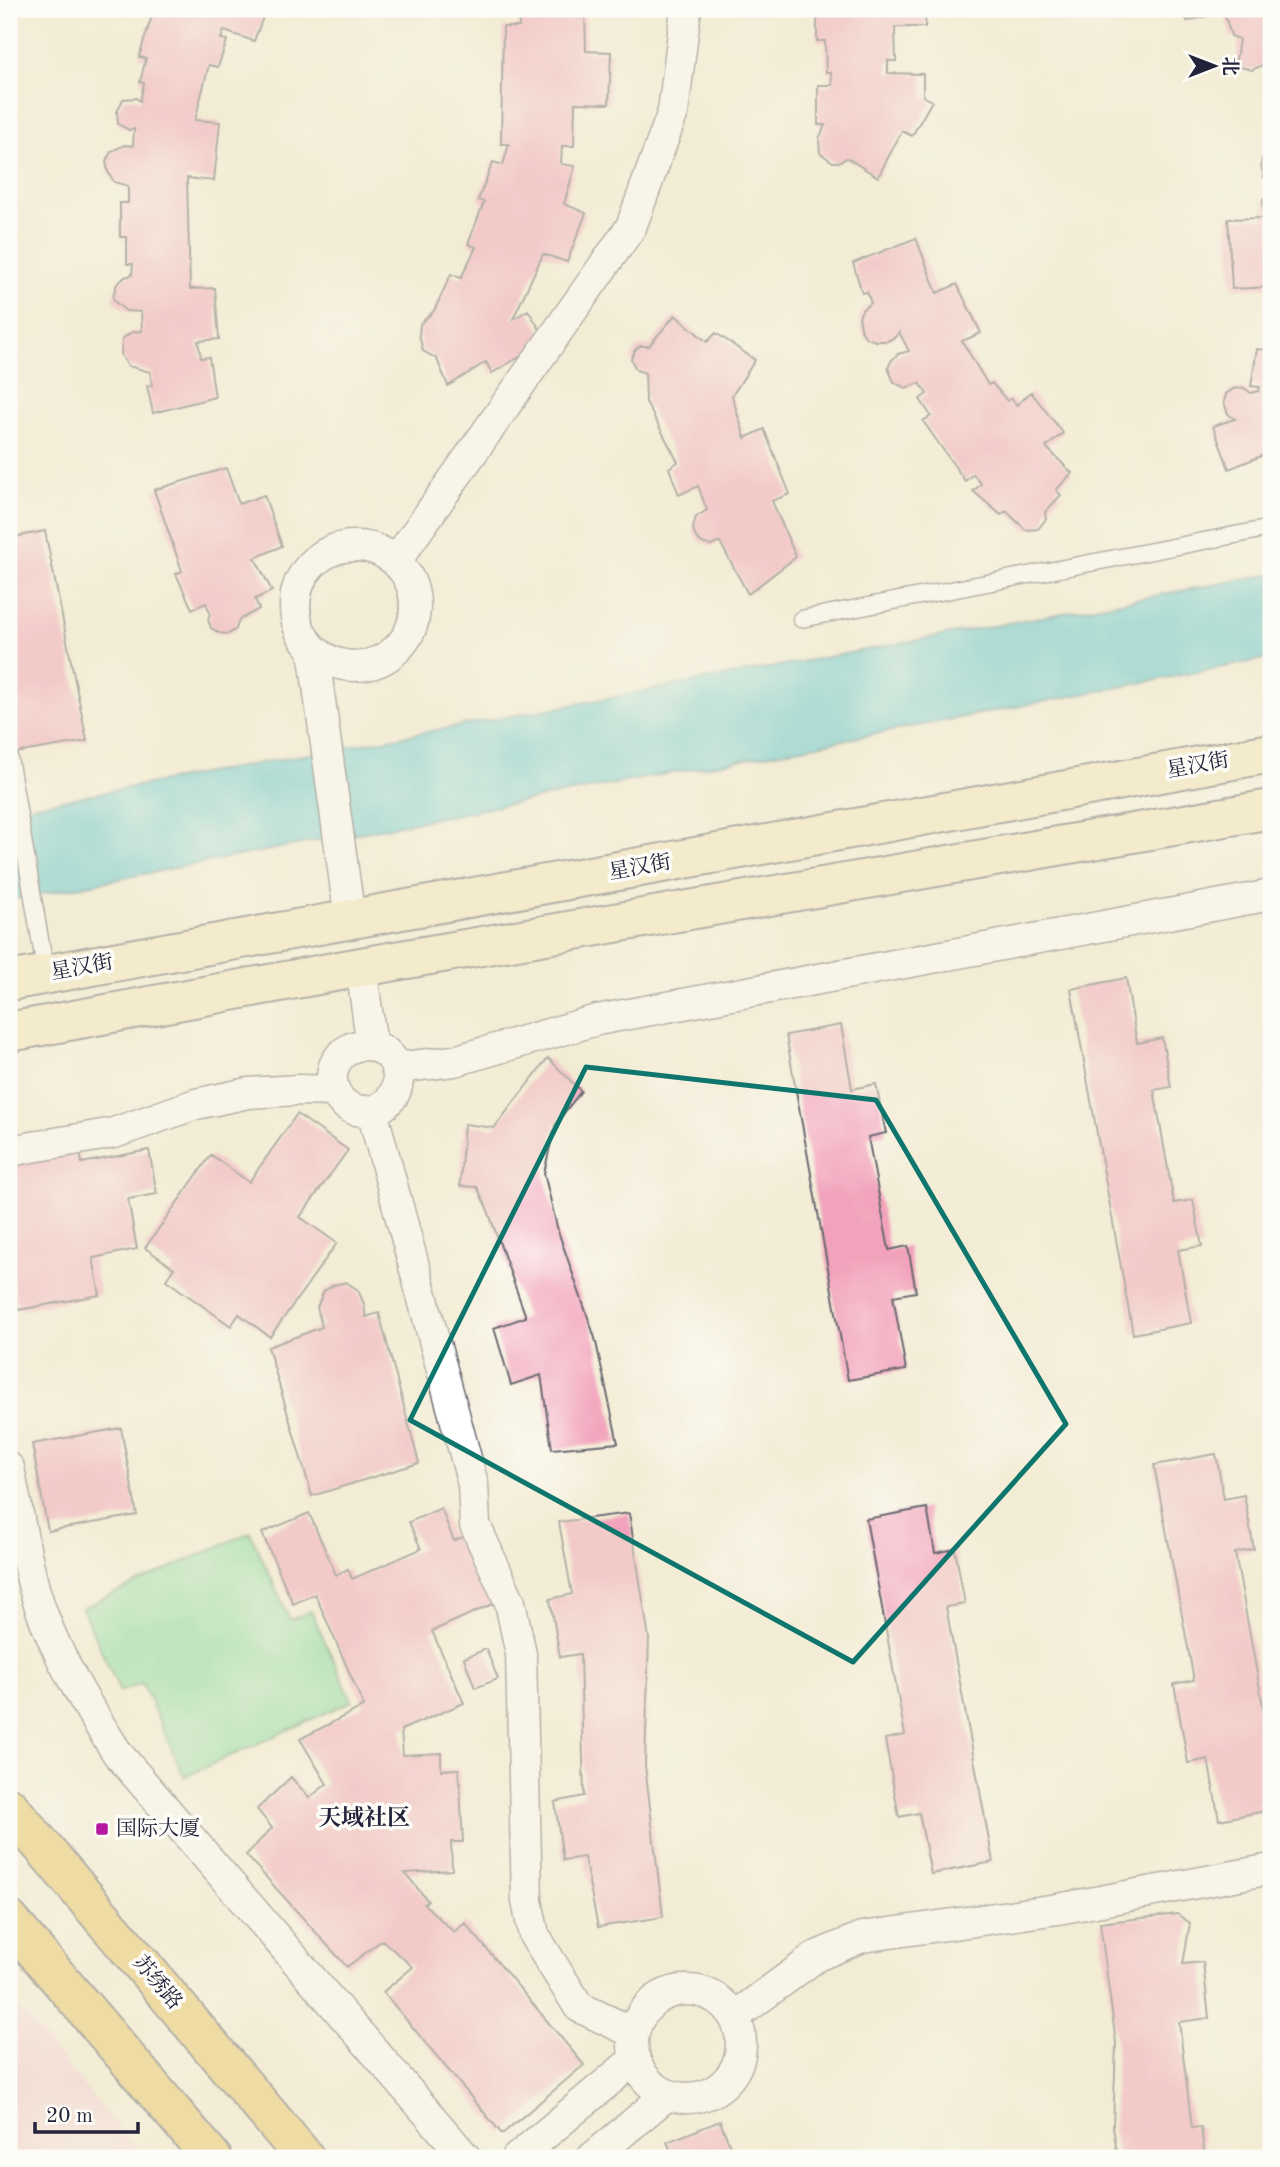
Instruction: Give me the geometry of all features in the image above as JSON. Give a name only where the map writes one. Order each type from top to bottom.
[{"type":"main road","name":"星汉街","points":[[9,981],[1271,753]]},
{"type":"main road","points":[[9,1032],[361,967],[1271,809]]},
{"type":"main road","name":"苏绣路","points":[[9,1807],[305,2158]]},
{"type":"main road","points":[[9,1920],[212,2158]]},
{"type":"street","points":[[396,561],[631,227],[673,112],[686,9]]},
{"type":"street","points":[[353,546],[376,549],[396,561],[412,583],[416,611],[408,637],[389,657],[364,667],[337,664],[313,649],[300,630],[295,607],[299,584],[312,565],[330,551],[353,546]]},
{"type":"street","points":[[313,649],[350,920]]},
{"type":"street","points":[[396,1068],[454,1060],[597,1020],[1271,895]]},
{"type":"street","points":[[361,967],[372,1046]]},
{"type":"street","points":[[362,1045],[372,1046],[387,1054],[396,1068],[396,1090],[382,1107],[372,1111],[349,1108],[340,1101],[331,1081],[332,1071],[343,1053],[362,1045]]},
{"type":"street","points":[[9,1151],[114,1133],[196,1104],[248,1093],[334,1091]]},
{"type":"street","points":[[372,1111],[473,1484],[475,1525],[510,1602],[521,1654],[527,1901],[534,1935],[579,2007],[634,2046]]},
{"type":"street","points":[[9,1468],[35,1589],[57,1647],[86,1705],[105,1735],[127,1765],[466,2158]]},
{"type":"street","points":[[734,2017],[817,1956],[862,1937],[1058,1909],[1271,1870]]},
{"type":"street","points":[[678,1990],[695,1990],[711,1995],[724,2004],[734,2017],[740,2032],[741,2049],[737,2066],[728,2080],[715,2091],[700,2097],[667,2095],[653,2086],[642,2074],[634,2046],[639,2018],[649,2005],[663,1995],[678,1990]]},
{"type":"street","points":[[517,2158],[634,2046]]},
{"type":"street","points":[[592,2158],[667,2095]]},
{"type":"lane","points":[[801,619],[1271,528]]},
{"type":"lane","points":[[9,757],[46,974]]},
{"type":"highlighted area","points":[[586,1067],[876,1100],[1066,1424],[853,1662],[410,1420]]},
{"type":"shaded area","points":[[9,1996],[144,2158],[9,2158]]},
{"type":"green space","points":[[250,1532],[290,1620],[311,1611],[352,1701],[184,1777],[142,1683],[120,1692],[82,1608]]},
{"type":"water","points":[[1271,574],[1271,658],[9,900],[9,810]]},
{"type":"building","points":[[154,9],[266,9],[254,41],[224,31],[221,39],[227,40],[218,67],[209,65],[195,120],[220,122],[214,181],[187,178],[190,289],[215,288],[219,339],[198,341],[201,358],[209,357],[215,397],[153,413],[147,386],[152,385],[150,372],[128,366],[121,355],[122,339],[132,332],[142,331],[141,312],[126,311],[114,301],[117,284],[132,275],[133,264],[127,264],[127,237],[120,237],[120,203],[128,203],[128,186],[114,182],[106,161],[116,149],[125,145],[133,146],[134,129],[129,130],[118,124],[117,112],[123,99],[136,98],[140,101],[144,83],[140,82],[146,58],[139,57]]},
{"type":"building","points":[[519,9],[585,9],[586,51],[611,52],[609,104],[575,103],[574,146],[562,146],[561,164],[575,166],[564,204],[586,213],[567,262],[543,254],[513,319],[528,310],[547,341],[492,373],[486,362],[448,386],[437,359],[423,351],[419,335],[420,324],[434,311],[451,274],[461,278],[476,247],[468,244],[484,202],[478,200],[493,162],[503,165],[509,144],[501,144],[503,27],[519,27]]},
{"type":"building","points":[[817,9],[926,9],[925,27],[895,27],[896,61],[888,61],[888,73],[923,74],[923,96],[932,101],[912,136],[902,131],[878,177],[847,158],[833,162],[820,153],[819,139],[825,125],[818,125],[818,85],[832,85],[831,72],[826,72],[825,41],[817,41]]},
{"type":"building","points":[[1183,9],[1271,9],[1271,61],[1252,70],[1240,67],[1236,60],[1239,39],[1231,36],[1224,12],[1187,21]]},
{"type":"building","points":[[1271,152],[1271,182],[1264,178],[1261,165],[1265,154]]},
{"type":"building","points":[[1271,199],[1271,287],[1232,289],[1228,219],[1264,218],[1263,200]]},
{"type":"building","points":[[916,238],[937,293],[957,284],[981,333],[962,341],[988,385],[992,383],[1007,401],[1011,398],[1017,405],[1031,392],[1063,433],[1046,447],[1072,473],[1056,490],[1061,495],[1045,512],[1046,519],[1038,529],[1026,530],[1006,511],[1001,515],[973,491],[981,484],[973,474],[965,481],[923,421],[931,416],[920,399],[927,394],[920,383],[905,388],[894,382],[888,368],[891,361],[898,354],[909,351],[899,332],[887,341],[876,341],[866,338],[862,332],[859,317],[862,310],[871,303],[867,292],[862,293],[853,263]]},
{"type":"building","points":[[675,315],[707,342],[716,333],[755,360],[732,396],[745,438],[764,429],[790,494],[772,501],[796,557],[748,594],[720,542],[711,546],[702,543],[695,536],[693,528],[696,517],[707,510],[698,486],[679,495],[669,468],[678,462],[646,402],[645,373],[636,370],[631,359],[640,346],[649,346]]},
{"type":"building","points":[[1268,333],[1271,333],[1271,452],[1229,469],[1213,426],[1235,419],[1228,414],[1224,402],[1226,394],[1233,389],[1244,388],[1251,393],[1259,391],[1260,387],[1251,386],[1257,349],[1267,350]]},
{"type":"building","points":[[226,468],[239,504],[264,495],[282,546],[255,558],[272,591],[255,599],[259,609],[239,620],[236,629],[228,634],[211,628],[206,603],[192,609],[176,574],[182,571],[154,490]]},
{"type":"building","points":[[45,531],[87,741],[9,754],[9,538]]},
{"type":"building","points":[[1126,978],[1137,1043],[1162,1038],[1171,1087],[1154,1090],[1174,1203],[1193,1200],[1202,1246],[1178,1250],[1191,1323],[1133,1334],[1071,989]]},
{"type":"building","points":[[841,1025],[852,1089],[876,1084],[886,1133],[868,1137],[889,1250],[908,1246],[916,1292],[893,1296],[906,1370],[848,1380],[786,1035]]},
{"type":"building","points":[[548,1058],[581,1091],[555,1125],[544,1173],[558,1231],[595,1338],[618,1443],[552,1449],[541,1375],[511,1385],[494,1328],[526,1317],[477,1187],[460,1186],[464,1124],[494,1128]]},
{"type":"building","points":[[297,1114],[348,1150],[300,1217],[337,1243],[270,1337],[239,1314],[231,1326],[166,1280],[174,1268],[145,1248],[211,1155],[249,1182]]},
{"type":"building","points":[[79,1147],[82,1163],[149,1150],[157,1194],[128,1199],[137,1249],[93,1258],[100,1295],[18,1310],[9,1261],[9,1173],[13,1172],[11,1160]]},
{"type":"building","points":[[346,1282],[358,1290],[366,1317],[379,1313],[419,1463],[312,1496],[268,1347],[322,1327],[317,1307],[324,1291]]},
{"type":"building","points":[[121,1428],[137,1515],[48,1531],[32,1444]]},
{"type":"building","points":[[1216,1454],[1224,1499],[1244,1495],[1254,1549],[1235,1553],[1271,1750],[1271,1810],[1219,1820],[1208,1759],[1188,1763],[1174,1684],[1194,1680],[1154,1465]]},
{"type":"building","points":[[441,1508],[454,1541],[466,1536],[495,1603],[432,1631],[464,1703],[401,1730],[403,1755],[441,1753],[441,1770],[459,1769],[463,1842],[451,1842],[452,1870],[405,1873],[428,1901],[424,1904],[454,1932],[465,1923],[584,2065],[502,2134],[383,1992],[413,1967],[382,1940],[347,1967],[246,1855],[272,1828],[257,1809],[291,1777],[309,1798],[327,1784],[300,1739],[364,1706],[315,1594],[293,1604],[262,1533],[309,1513],[336,1575],[348,1569],[352,1579],[421,1549],[409,1522]]},
{"type":"building","points":[[927,1508],[935,1553],[955,1549],[965,1604],[946,1607],[993,1862],[931,1874],[919,1813],[899,1817],[885,1739],[905,1735],[866,1519]]},
{"type":"building","points":[[629,1513],[649,1638],[645,1765],[663,1917],[598,1927],[584,1857],[563,1860],[555,1802],[584,1796],[580,1654],[560,1657],[550,1599],[572,1594],[559,1522]]},
{"type":"building","points":[[486,1649],[498,1679],[475,1688],[464,1658]]},
{"type":"building","points":[[1177,1914],[1190,1923],[1183,1964],[1203,1962],[1209,2018],[1179,2022],[1192,2128],[1201,2127],[1205,2158],[1118,2158],[1113,2127],[1116,2043],[1100,1923]]},
{"type":"building","points":[[720,2121],[735,2158],[674,2158],[667,2142]]},
{"type":"place","name":"国际大厦","points":[[102,1829]]},
{"type":"district","name":"天域社区","points":[[364,1818]]}]
